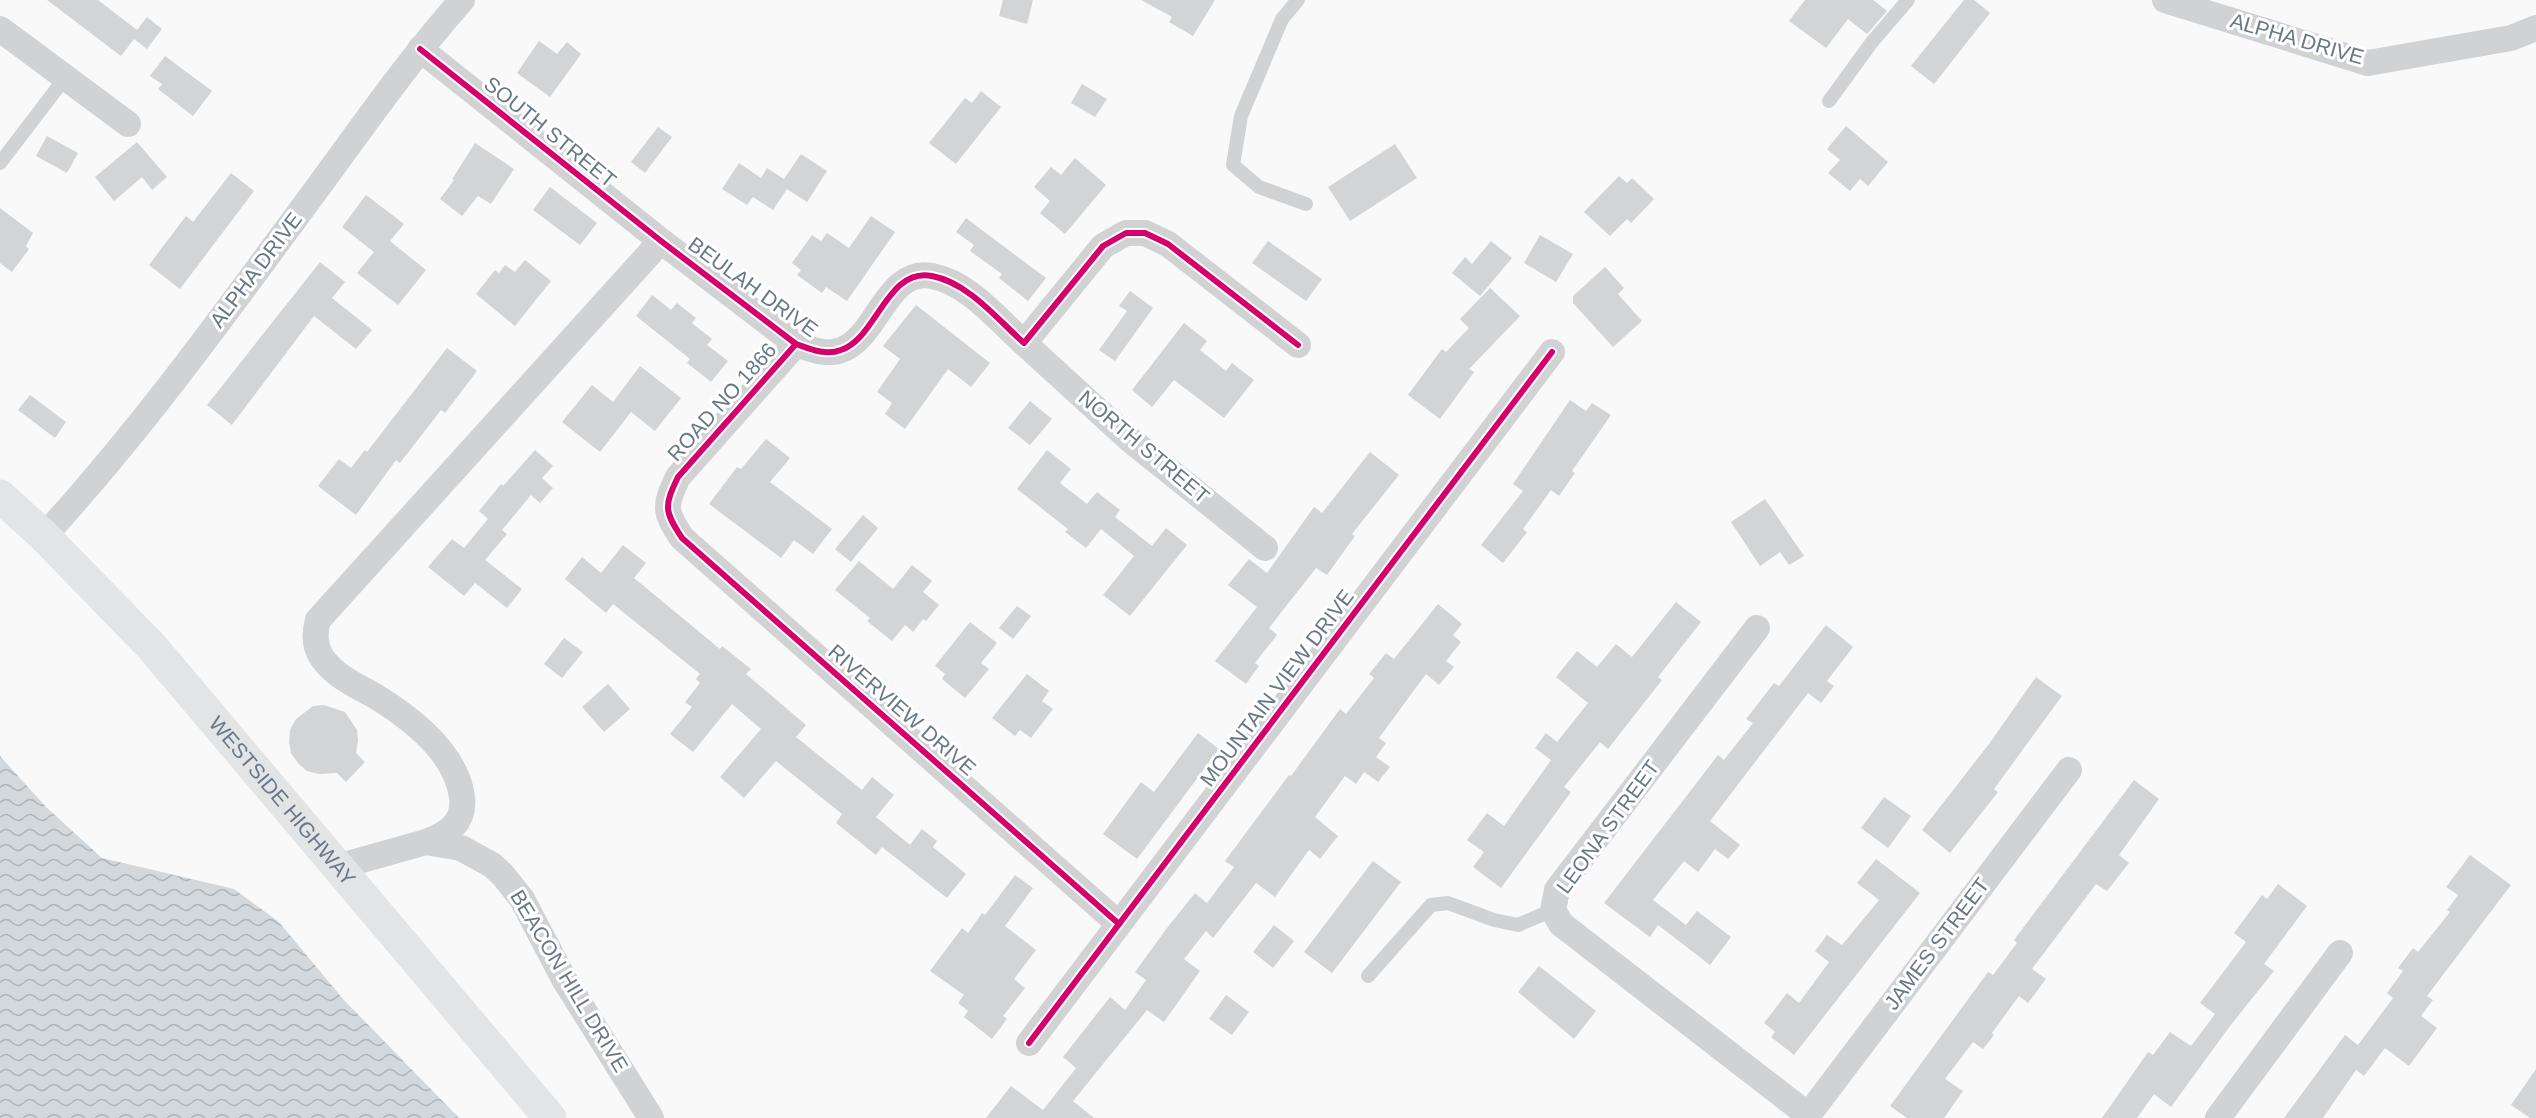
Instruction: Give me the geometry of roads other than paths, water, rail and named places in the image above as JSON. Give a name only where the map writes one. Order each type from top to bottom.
[{"type":"main road","name":"WESTSIDE HIGHWAY","points":[[0,496],[44,536],[152,647],[550,1118]]},
{"type":"street","name":"ALPHA DRIVE","points":[[44,536],[114,458],[420,49],[462,0]]},
{"type":"street","name":"ALPHA DRIVE","points":[[2165,0],[2368,63],[2511,38],[2536,28]]},
{"type":"street","points":[[0,29],[128,124]]},
{"type":"street","name":"SOUTH STREET","points":[[420,49],[661,241]]},
{"type":"street","points":[[1024,343],[1103,246],[1126,233],[1145,233],[1168,244],[1298,345]]},
{"type":"street","name":"BEULAH DRIVE","points":[[426,842],[451,830],[460,816],[461,790],[450,762],[424,733],[402,715],[346,680],[323,659],[315,640],[318,620],[661,241],[796,344],[816,352],[841,350],[863,334],[893,293],[909,278],[932,275],[969,293],[1024,343]]},
{"type":"street","name":"NORTH STREET","points":[[1024,343],[1128,438],[1266,548]]},
{"type":"street","name":"ROAD NO 1866","points":[[668,517],[666,501],[678,477],[796,344]]},
{"type":"street","name":"MOUNTAIN VIEW DRIVE","points":[[1029,1043],[1552,352]]},
{"type":"street","name":"RIVERVIEW DRIVE","points":[[668,517],[682,538],[1119,924]]},
{"type":"street","name":"LEONA STREET","points":[[1757,628],[1557,890],[1553,910],[1561,924],[1807,1117]]},
{"type":"street","name":"JAMES STREET","points":[[1807,1117],[2069,770]]},
{"type":"street","name":"BEACON HILL DRIVE","points":[[337,867],[426,842],[451,845],[471,853],[492,866],[512,885],[533,919],[564,979],[651,1118]]},
{"type":"street","points":[[2218,1118],[2340,953]]},
{"type":"lane","points":[[1298,0],[1282,19],[1241,116],[1233,165],[1259,187],[1306,204]]},
{"type":"lane","points":[[1829,101],[1872,42],[1908,0]]},
{"type":"lane","points":[[0,163],[66,78]]},
{"type":"lane","points":[[1368,976],[1431,905],[1448,903],[1494,920],[1518,925],[1553,910]]},
{"type":"water","points":[[0,756],[46,807],[102,858],[234,889],[279,922],[343,999],[459,1118],[0,1118]]}]
